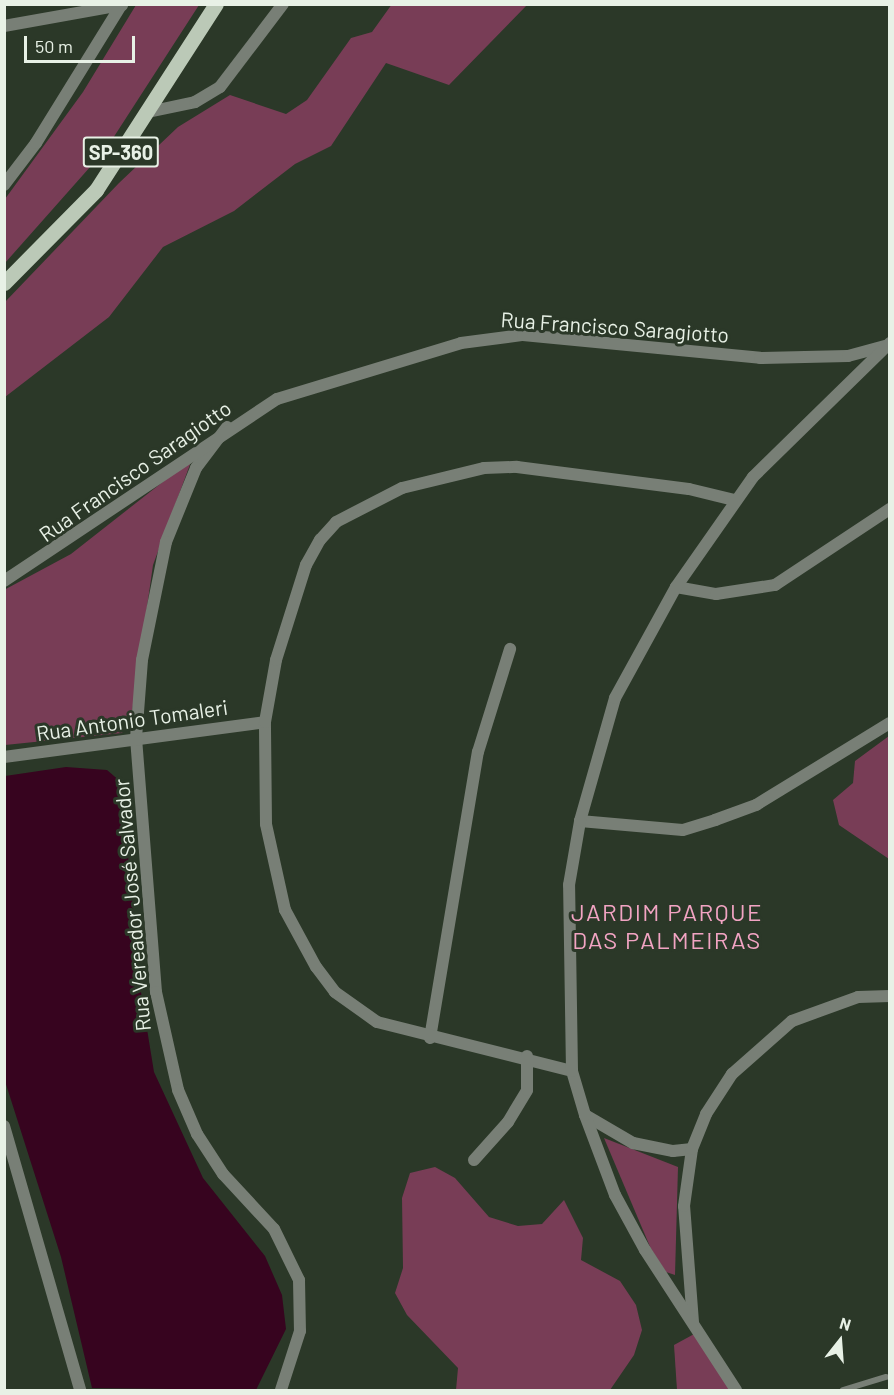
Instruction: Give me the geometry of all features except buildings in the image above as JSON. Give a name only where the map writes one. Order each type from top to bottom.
[{"type":"main road","name":"SP-360","points":[[4,283],[80,209],[148,112],[216,4]]},
{"type":"street","points":[[148,112],[195,102],[220,87],[284,4]]},
{"type":"street","points":[[4,26],[122,5]]},
{"type":"street","points":[[4,185],[36,143],[122,5]]},
{"type":"street","name":"Rua Francisco Saragiotto","points":[[4,581],[48,557],[227,427],[314,385],[492,336],[760,358],[848,356],[889,345]]},
{"type":"street","points":[[736,1390],[694,1326],[615,1195],[585,1115],[572,1071],[569,885],[580,821],[615,698],[676,587],[734,500],[889,345]]},
{"type":"street","name":"Rua Vereador José Salvador","points":[[227,427],[196,468],[166,542],[142,660],[136,738],[156,992],[178,1090],[204,1144],[274,1229],[299,1280],[300,1331],[281,1390]]},
{"type":"street","points":[[572,1071],[527,1056],[430,1038],[357,1011],[315,967],[285,910],[266,824],[265,722],[276,660],[306,565],[336,522],[402,488],[484,468],[517,467],[689,489],[734,500]]},
{"type":"street","points":[[676,587],[716,594],[775,585],[890,509]]},
{"type":"street","points":[[430,1038],[480,742],[510,649]]},
{"type":"street","name":"Rua Antonio Tomaleri","points":[[4,757],[265,722]]},
{"type":"street","points":[[580,821],[683,830],[715,820],[756,805],[890,723]]},
{"type":"street","points":[[694,1326],[684,1206],[692,1149],[732,1074],[760,1045],[819,1008],[858,997],[890,996]]},
{"type":"street","points":[[474,1160],[508,1122],[527,1090],[527,1056]]},
{"type":"street","points":[[585,1115],[633,1143],[673,1151],[692,1149]]},
{"type":"street","points":[[4,1126],[80,1390]]},
{"type":"lane","points":[[843,1390],[886,1377]]},
{"type":"shaded area","points":[[392,4],[527,5],[449,85],[386,63],[331,146],[295,164],[234,211],[163,247],[109,317],[5,397],[5,302],[119,183],[178,127],[230,95],[286,114],[307,100],[351,38],[372,32]]},
{"type":"shaded area","points":[[136,5],[199,5],[106,149],[5,263],[5,199],[83,92]]},
{"type":"shaded area","points":[[192,459],[153,565],[131,719],[122,733],[5,745],[4,590],[71,554]]},
{"type":"shaded area","points":[[889,736],[889,859],[839,825],[833,800],[853,783],[855,761]]},
{"type":"shaded area","points":[[66,767],[107,770],[121,782],[141,992],[154,1072],[203,1178],[265,1256],[282,1295],[286,1329],[256,1390],[92,1388],[61,1257],[4,1078],[5,776]]},
{"type":"shaded area","points":[[604,1138],[678,1167],[675,1275],[666,1272],[651,1249]]},
{"type":"shaded area","points":[[435,1167],[455,1178],[489,1217],[518,1226],[542,1224],[564,1200],[583,1238],[581,1260],[620,1281],[636,1305],[642,1330],[634,1355],[610,1390],[456,1390],[458,1368],[407,1315],[395,1293],[403,1268],[402,1198],[410,1173]]},
{"type":"shaded area","points":[[696,1333],[731,1390],[677,1390],[674,1345]]},
{"type":"district","name":"JARDIM PARQUE DAS PALMEIRAS","points":[[667,926]]}]
